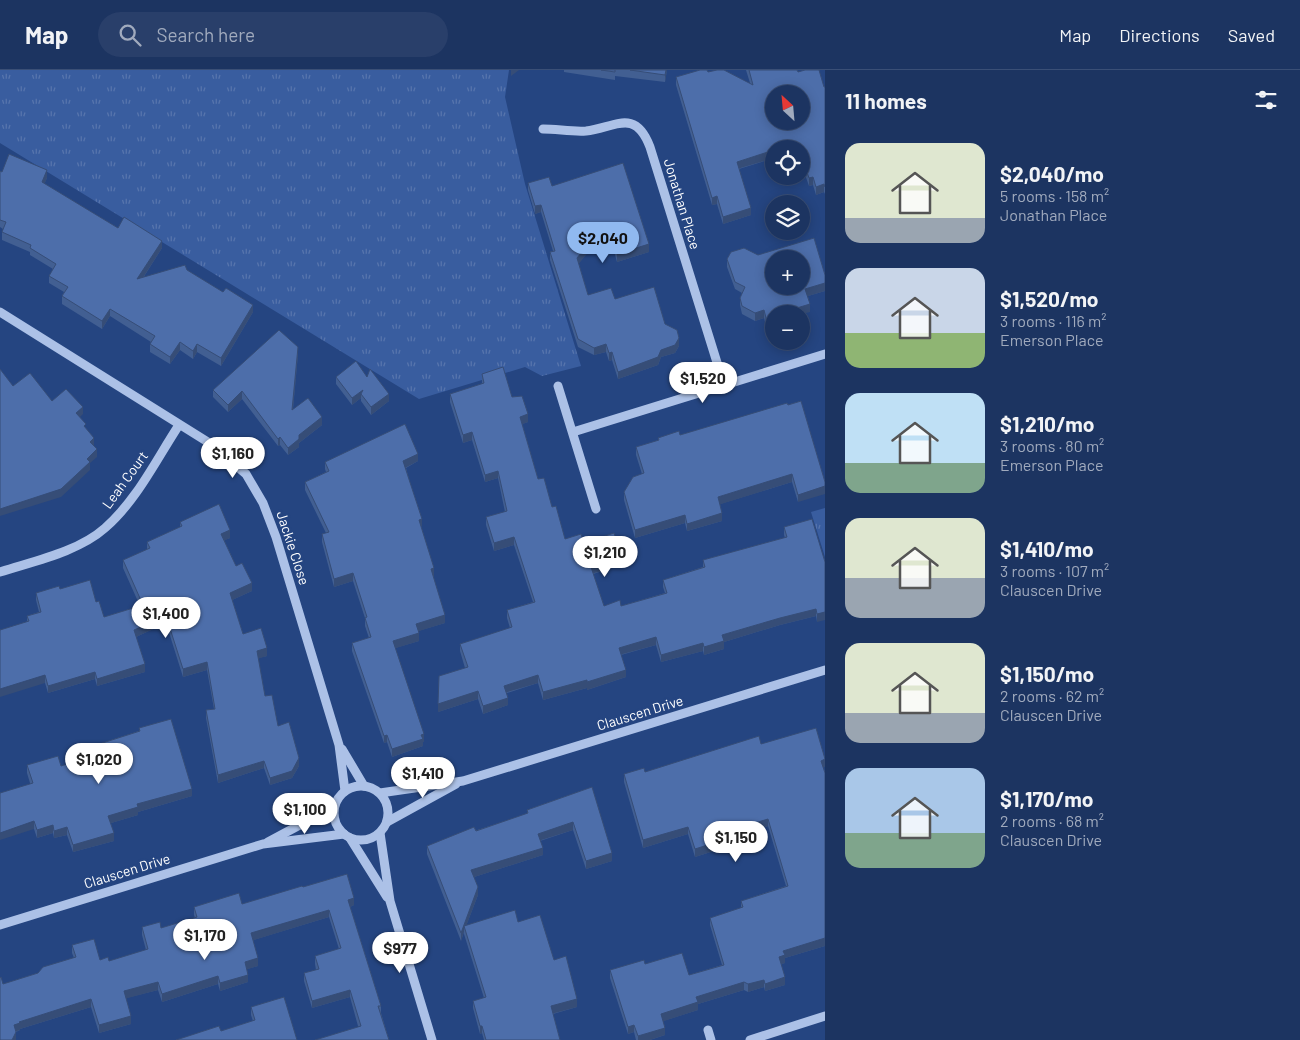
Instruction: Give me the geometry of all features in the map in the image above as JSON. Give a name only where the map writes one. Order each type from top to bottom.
[{"type":"street","name":"Jonathan Place","points":[[543,129],[585,131],[621,122],[633,124],[641,129],[646,137],[724,385]]},
{"type":"street","name":"Jackie Close","points":[[0,312],[211,444],[246,474],[263,503],[276,537],[339,745]]},
{"type":"street","points":[[573,432],[825,354]]},
{"type":"street","points":[[558,386],[596,509]]},
{"type":"street","name":"Leah Court","points":[[0,572],[74,547],[104,529],[135,494],[179,425]]},
{"type":"street","name":"Clauscen Drive","points":[[380,793],[463,781],[825,670]]},
{"type":"street","points":[[339,745],[364,786]]},
{"type":"street","points":[[339,745],[345,791]]},
{"type":"street","name":"Clauscen Drive","points":[[387,822],[463,781]]},
{"type":"street","points":[[347,836],[365,840],[380,833],[387,822],[388,810],[386,802],[380,793],[364,786],[345,791],[334,804],[335,822],[347,836],[390,901]]},
{"type":"street","name":"Clauscen Drive","points":[[0,925],[263,844],[309,820],[334,804]]},
{"type":"street","points":[[380,833],[390,901],[432,1040]]},
{"type":"street","name":"Clauscen Drive","points":[[263,844],[347,836]]},
{"type":"street","points":[[750,1040],[825,1016]]},
{"type":"street","points":[[708,1030],[711,1040]]},
{"type":"green space","points":[[0,70],[509,70],[505,97],[525,184],[581,366],[542,376],[525,367],[419,399],[0,143]]},
{"type":"green space","points":[[825,508],[825,557],[811,512]]},
{"type":"building","points":[[630,70],[666,70],[665,75]]},
{"type":"building","points":[[700,70],[707,70],[708,72],[724,70],[753,85],[749,70],[797,70],[798,72],[819,70],[825,87],[825,187],[824,184],[816,187],[813,177],[810,178],[810,140],[765,140],[765,153],[737,162],[751,208],[723,217],[717,196],[712,198],[676,77]]},
{"type":"building","points":[[9,154],[47,170],[42,182],[118,228],[124,217],[162,241],[137,279],[185,265],[187,270],[223,292],[226,288],[253,305],[221,358],[197,344],[193,351],[180,342],[170,357],[150,344],[155,336],[110,309],[102,321],[62,296],[68,287],[49,276],[56,264],[30,248],[31,245],[2,232],[6,222],[0,220],[0,171],[2,172]]},
{"type":"building","points":[[623,163],[649,244],[617,254],[612,236],[589,243],[577,258],[588,295],[611,288],[615,299],[654,287],[665,324],[677,330],[679,338],[675,345],[661,350],[658,357],[618,372],[612,352],[609,353],[606,344],[594,348],[578,339],[550,252],[555,251],[541,205],[535,206],[528,183],[549,177],[552,186]]},
{"type":"building","points":[[814,238],[825,275],[825,283],[810,288],[810,250],[774,250]]},
{"type":"building","points":[[744,248],[758,255],[765,253],[765,295],[807,295],[810,304],[765,305],[765,314],[764,310],[755,313],[742,306],[740,298],[745,287],[735,282],[727,259],[731,252]]},
{"type":"building","points":[[279,330],[298,347],[292,410],[308,398],[322,417],[299,435],[299,439],[288,448],[280,437],[278,439],[242,391],[228,405],[213,390]]},
{"type":"building","points":[[356,361],[367,377],[370,369],[389,394],[371,407],[361,394],[363,390],[352,398],[336,377]]},
{"type":"building","points":[[503,367],[512,397],[522,396],[528,414],[520,417],[538,479],[544,478],[552,507],[556,506],[565,539],[581,534],[584,543],[614,533],[622,557],[591,567],[604,606],[620,600],[621,606],[667,593],[663,580],[705,567],[703,560],[787,537],[784,527],[812,519],[825,562],[825,612],[817,614],[816,609],[780,618],[722,635],[724,641],[704,647],[703,643],[661,655],[656,637],[619,648],[626,670],[587,682],[587,680],[543,692],[538,675],[504,686],[508,698],[483,706],[478,691],[438,704],[439,676],[468,667],[460,644],[512,627],[507,610],[535,602],[514,537],[494,543],[486,517],[507,511],[498,471],[485,475],[472,432],[463,435],[450,394],[484,383],[482,374]]},
{"type":"building","points":[[0,369],[13,386],[30,373],[52,401],[66,389],[83,407],[76,413],[86,424],[84,426],[94,438],[90,442],[97,449],[87,459],[90,462],[61,489],[0,509]]},
{"type":"building","points":[[801,401],[825,486],[798,495],[792,474],[718,497],[722,513],[687,524],[685,515],[635,530],[624,492],[633,477],[644,473],[636,447],[679,431],[680,435],[787,403],[788,405]]},
{"type":"building","points":[[405,424],[418,454],[403,461],[422,519],[419,520],[434,568],[431,569],[445,615],[416,624],[419,633],[393,641],[424,734],[421,735],[423,739],[392,749],[387,735],[384,736],[352,643],[371,637],[365,618],[367,617],[353,573],[334,579],[322,534],[329,532],[305,482],[329,471],[325,462]]},
{"type":"building","points":[[219,504],[230,530],[221,534],[236,566],[242,563],[252,583],[230,593],[243,634],[261,628],[267,648],[257,651],[265,696],[272,695],[278,726],[289,722],[299,758],[292,771],[270,778],[264,761],[218,775],[206,710],[215,709],[207,662],[183,669],[166,616],[134,630],[145,664],[97,679],[95,672],[48,686],[45,675],[0,689],[0,630],[29,621],[27,616],[41,612],[36,593],[59,586],[60,589],[90,580],[96,602],[99,601],[104,617],[143,605],[123,560],[150,548],[147,542],[182,526],[180,522]]},
{"type":"building","points":[[171,719],[192,789],[137,804],[138,807],[108,816],[114,833],[73,845],[67,827],[54,831],[53,825],[37,830],[34,821],[0,833],[0,793],[33,783],[27,765],[58,756],[61,766],[96,755],[93,746],[140,731],[139,728]]},
{"type":"building","points":[[816,728],[825,759],[821,761],[825,773],[825,938],[783,951],[785,955],[779,957],[785,977],[765,984],[764,980],[748,984],[744,982],[696,997],[698,1002],[661,1014],[665,1028],[638,1036],[634,1025],[628,1027],[610,970],[644,960],[645,964],[682,953],[689,975],[724,965],[710,918],[743,907],[741,901],[788,886],[768,819],[715,835],[717,842],[695,849],[688,827],[643,840],[624,774],[644,768],[645,772],[759,736],[761,744]]},
{"type":"building","points":[[592,787],[612,853],[586,861],[573,822],[538,834],[543,848],[471,870],[478,887],[461,933],[427,846],[474,827],[476,831],[528,813],[527,810]]},
{"type":"building","points":[[347,874],[354,898],[348,900],[381,1006],[378,1006],[389,1040],[315,1040],[361,1026],[350,990],[312,1001],[304,973],[319,969],[315,956],[341,948],[329,910],[251,933],[258,958],[245,962],[248,975],[220,983],[218,976],[162,994],[158,982],[124,991],[131,1016],[99,1025],[91,999],[19,1022],[14,1025],[16,1032],[12,1040],[0,1040],[1,977],[3,984],[38,973],[43,967],[76,957],[72,945],[94,939],[100,960],[108,957],[109,961],[148,949],[142,927],[160,922],[161,928],[197,917],[194,907],[239,893],[242,904]]},
{"type":"building","points":[[515,910],[518,922],[540,915],[554,960],[566,956],[577,999],[551,1006],[560,1040],[486,1040],[482,1026],[480,1026],[473,1001],[486,997],[464,926]]},
{"type":"building","points":[[284,997],[297,1040],[176,1040],[219,1026],[221,1031],[255,1020],[251,1007]]}]
